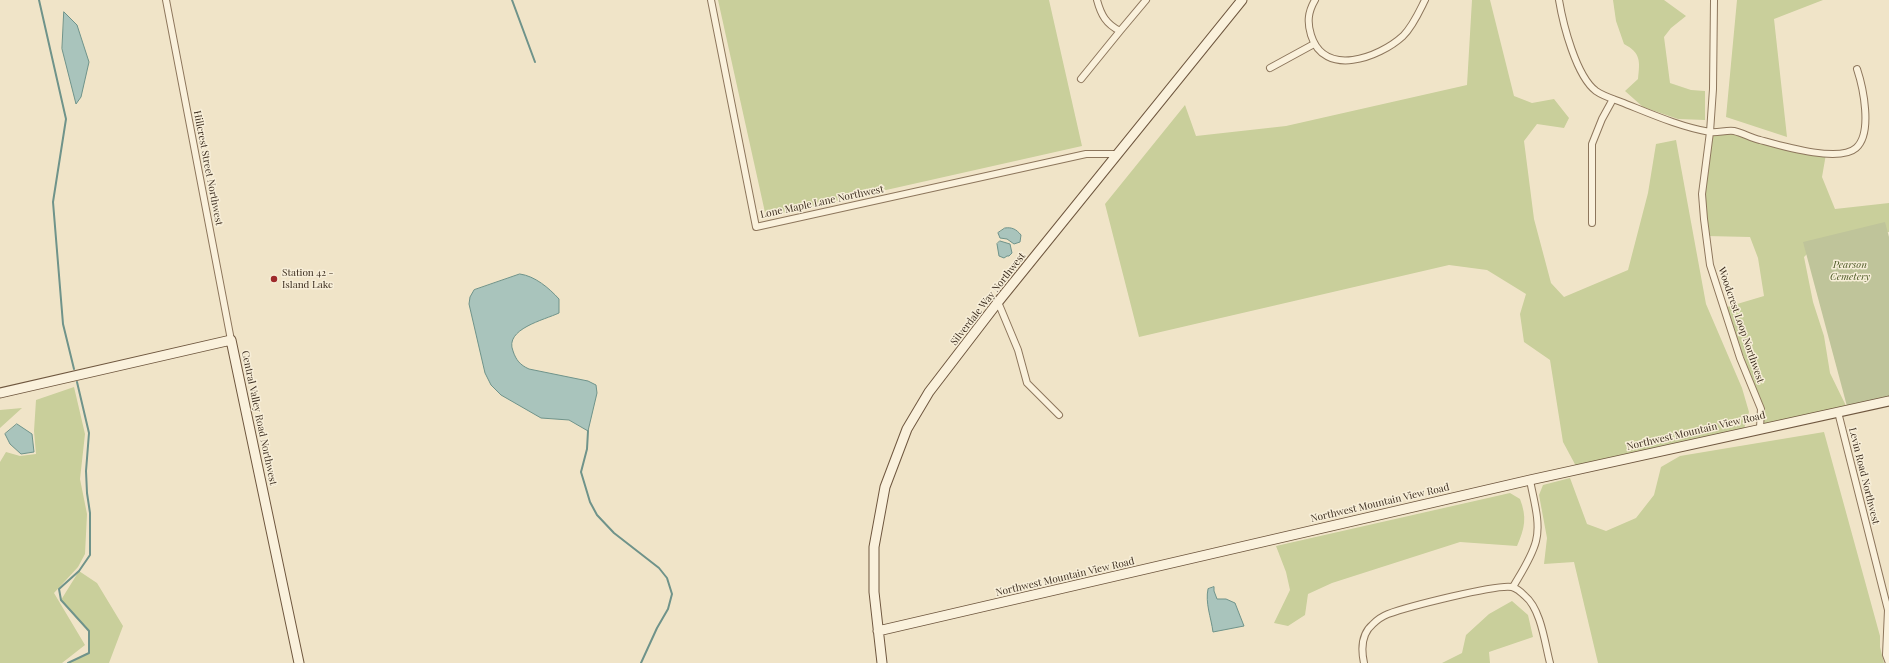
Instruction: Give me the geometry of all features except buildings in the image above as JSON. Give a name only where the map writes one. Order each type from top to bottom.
[{"type":"main road","name":"Silverdale Way Northwest","points":[[882,663],[873,578],[874,547],[880,508],[892,463],[907,429],[921,404],[998,302],[1242,0]]},
{"type":"main road","name":"Central Valley Road Northwest","points":[[0,392],[232,340],[299,663]]},
{"type":"main road","name":"Northwest Mountain View Road","points":[[878,631],[1530,480],[1760,428],[1889,401]]},
{"type":"street","name":"Hillcrest Street Northwest","points":[[166,0],[232,340]]},
{"type":"street","name":"Lone Maple Lane Northwest","points":[[711,0],[756,227],[1086,154],[1118,154]]},
{"type":"street","points":[[1097,0],[1101,13],[1110,26],[1120,31]]},
{"type":"street","points":[[1081,79],[1146,0]]},
{"type":"street","points":[[1315,0],[1308,20],[1314,44],[1328,56],[1344,61],[1358,61],[1372,56],[1392,45],[1404,35],[1414,22],[1425,0]]},
{"type":"street","points":[[1559,0],[1568,39],[1587,80],[1596,91],[1663,119],[1710,132],[1734,131],[1759,140],[1826,154],[1849,153],[1858,146],[1863,133],[1866,117],[1863,88],[1857,69]]},
{"type":"street","name":"Woodcrest Loop Northwest","points":[[1714,0],[1713,82],[1710,132],[1702,194],[1710,265],[1740,358],[1761,409],[1760,428]]},
{"type":"street","points":[[1270,68],[1314,44]]},
{"type":"street","points":[[1592,223],[1592,144],[1602,119],[1613,99]]},
{"type":"street","points":[[998,302],[1018,350],[1026,383],[1059,415]]},
{"type":"street","name":"Levin Road Northwest","points":[[1838,412],[1888,610],[1886,655],[1889,663]]},
{"type":"street","points":[[1513,587],[1534,549],[1537,539],[1537,521],[1530,480]]},
{"type":"street","points":[[1364,663],[1361,648],[1364,639],[1372,624],[1386,614],[1488,590],[1513,587],[1526,597],[1532,605],[1540,624],[1550,663]]},
{"type":"green space","points":[[718,0],[1049,0],[1082,146],[766,217]]},
{"type":"green space","points":[[1472,0],[1490,0],[1514,96],[1532,103],[1554,99],[1569,118],[1564,128],[1537,124],[1524,141],[1534,219],[1551,283],[1564,297],[1628,270],[1648,193],[1656,144],[1676,140],[1706,304],[1742,388],[1749,412],[1743,432],[1577,468],[1563,442],[1550,360],[1524,342],[1520,314],[1526,294],[1487,270],[1449,265],[1139,337],[1105,204],[1185,105],[1196,136],[1286,126],[1467,85]]},
{"type":"green space","points":[[1613,0],[1664,0],[1686,16],[1671,28],[1664,37],[1670,83],[1691,90],[1705,91],[1705,120],[1678,119],[1643,107],[1625,91],[1638,79],[1639,62],[1634,51],[1624,44],[1616,21]]},
{"type":"green space","points":[[1737,0],[1823,0],[1774,19],[1787,137],[1726,117]]},
{"type":"green space","points":[[1734,131],[1826,154],[1822,177],[1835,209],[1889,203],[1889,232],[1864,232],[1813,248],[1804,257],[1813,302],[1824,336],[1830,373],[1848,410],[1760,428],[1761,409],[1727,307],[1764,296],[1758,258],[1750,237],[1706,236],[1702,194],[1710,132]]},
{"type":"green space","name":"Pearson Cemetery","points":[[1885,222],[1889,237],[1889,401],[1848,410],[1803,242]]},
{"type":"green space","points":[[74,387],[85,434],[80,479],[87,514],[85,554],[78,567],[54,593],[85,645],[62,663],[0,663],[0,462],[6,452],[20,456],[36,454],[34,431],[36,400]]},
{"type":"green space","points":[[22,408],[0,428],[0,410]]},
{"type":"green space","points":[[1824,432],[1880,636],[1880,647],[1884,663],[1598,663],[1574,562],[1544,564],[1547,538],[1539,495],[1543,485],[1570,478],[1587,524],[1606,531],[1636,518],[1654,495],[1661,467],[1680,456]]},
{"type":"green space","points":[[1510,493],[1520,499],[1524,511],[1522,534],[1517,546],[1460,542],[1332,583],[1308,594],[1305,615],[1288,626],[1274,623],[1290,590],[1286,572],[1276,546]]},
{"type":"green space","points":[[79,571],[97,583],[123,626],[109,663],[68,663],[89,652],[89,631],[61,600]]},
{"type":"green space","points":[[1512,601],[1528,615],[1533,637],[1489,652],[1490,663],[1442,663],[1462,653],[1466,635],[1489,614]]},
{"type":"water","points":[[64,12],[77,25],[89,62],[81,97],[76,104],[62,49]]},
{"type":"water","points":[[1005,228],[1012,228],[1017,231],[1021,235],[1020,242],[1014,244],[1007,239],[1000,238],[998,233]]},
{"type":"water","points":[[1000,241],[1010,244],[1012,253],[1009,256],[1004,258],[999,256],[997,244]]},
{"type":"water","points":[[520,274],[536,280],[559,299],[559,313],[535,322],[520,331],[514,337],[512,343],[514,354],[523,366],[529,369],[588,381],[596,385],[597,393],[588,431],[569,420],[541,418],[501,395],[491,385],[485,373],[469,304],[470,297],[474,290]]},
{"type":"water","points":[[17,424],[32,434],[34,452],[21,454],[10,444],[5,434]]},
{"type":"water","points":[[1214,587],[1217,599],[1226,599],[1235,603],[1244,626],[1213,632],[1207,594],[1208,589]]},
{"type":"waterway","points":[[39,0],[66,119],[53,202],[63,324],[74,369]]},
{"type":"waterway","points":[[512,0],[535,62]]},
{"type":"waterway","points":[[68,663],[89,653],[89,631],[61,600],[59,589],[79,571],[90,555],[90,513],[86,471],[89,433],[77,382]]},
{"type":"waterway","points":[[588,431],[587,449],[581,472],[590,502],[597,515],[614,533],[659,568],[667,578],[672,594],[668,609],[657,628],[641,663]]},
{"type":"place","name":"Station 42 - Island Lake","points":[[274,279]]}]
